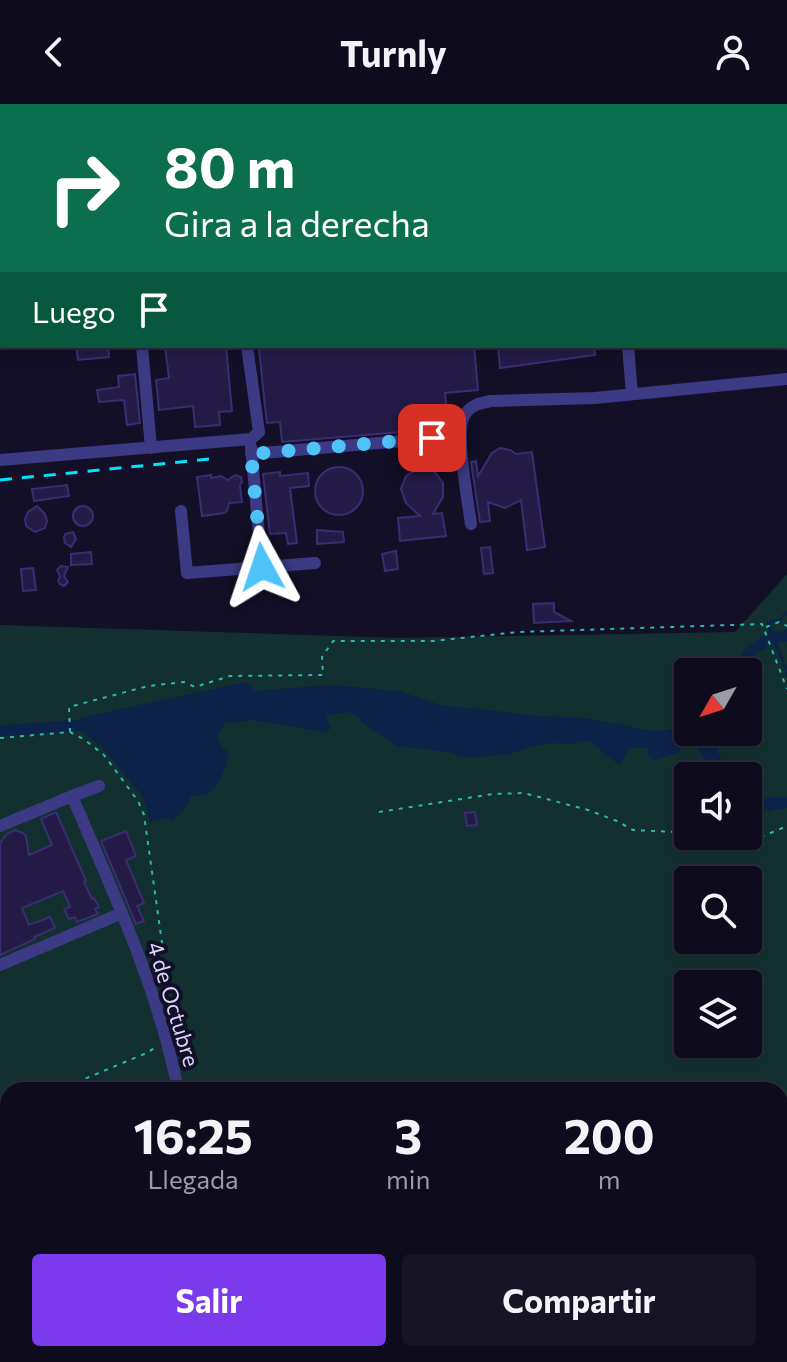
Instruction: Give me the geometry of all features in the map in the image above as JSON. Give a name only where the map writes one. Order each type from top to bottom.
[{"type":"street","points":[[142,348],[151,448]]},
{"type":"street","points":[[0,460],[251,439],[259,432],[247,348]]},
{"type":"street","points":[[628,348],[632,394]]},
{"type":"street","points":[[471,524],[460,436],[464,417],[474,405],[503,400],[595,398],[787,379]]},
{"type":"street","points":[[251,454],[460,436]]},
{"type":"street","points":[[251,439],[262,567]]},
{"type":"street","points":[[181,511],[187,573],[315,563]]},
{"type":"street","points":[[0,826],[99,786]]},
{"type":"street","name":"4 de Octubre","points":[[72,796],[122,913],[159,1013],[176,1082]]},
{"type":"street","points":[[0,965],[122,913]]},
{"type":"path","points":[[763,627],[779,622],[787,626]]},
{"type":"path","points":[[70,732],[69,707],[148,686],[184,682],[195,687],[230,676],[323,675],[322,657],[333,641],[433,641],[518,632],[762,624],[787,689]]},
{"type":"path","points":[[0,738],[70,732],[85,740],[104,755],[138,801],[144,815]]},
{"type":"path","points":[[379,812],[493,794],[524,793],[588,810],[633,830],[674,832]]},
{"type":"path","points":[[762,837],[787,826]]},
{"type":"green space","points":[[787,574],[787,1082],[0,1082],[0,625],[398,638],[735,632]]},
{"type":"water","points":[[746,648],[757,653],[753,658],[738,658]]},
{"type":"water","points":[[246,682],[255,691],[330,685],[399,691],[440,705],[584,718],[653,731],[674,729],[674,746],[682,746],[678,753],[655,760],[649,757],[647,748],[629,748],[620,764],[588,741],[551,743],[510,754],[470,758],[449,752],[397,746],[351,712],[326,715],[331,729],[322,732],[254,720],[225,723],[217,739],[229,755],[214,788],[205,795],[191,796],[187,806],[173,822],[165,818],[150,822],[143,797],[103,748],[81,731],[79,718]]},
{"type":"water","points":[[696,746],[716,746],[722,762],[706,762]]},
{"type":"water","points":[[762,797],[787,798],[787,808],[762,811]]},
{"type":"building","points":[[76,348],[108,348],[109,357],[78,360]]},
{"type":"building","points":[[165,348],[226,348],[232,411],[219,412],[220,425],[195,427],[193,406],[159,410],[156,380],[169,378]]},
{"type":"building","points":[[474,348],[478,390],[445,393],[449,428],[282,442],[280,422],[267,423],[259,349]]},
{"type":"building","points":[[498,348],[594,348],[595,355],[500,368]]},
{"type":"building","points":[[135,374],[140,423],[127,425],[124,400],[99,402],[97,390],[119,387],[118,376]]},
{"type":"building","points":[[500,448],[516,454],[532,452],[545,547],[527,550],[521,500],[505,508],[488,502],[490,521],[480,522],[471,462],[476,461],[478,476],[492,453]]},
{"type":"building","points":[[339,467],[356,474],[363,491],[356,508],[339,515],[322,508],[315,491],[322,474]]},
{"type":"building","points":[[419,468],[434,471],[443,483],[443,497],[433,514],[442,513],[446,536],[400,541],[398,518],[420,516],[406,503],[401,489],[406,476]]},
{"type":"building","points":[[280,472],[280,476],[308,473],[309,486],[290,488],[297,543],[288,544],[286,533],[270,534],[263,474]]},
{"type":"building","points":[[211,475],[211,478],[221,476],[228,480],[235,475],[241,477],[242,502],[229,503],[224,513],[202,516],[197,477]]},
{"type":"building","points":[[67,485],[69,496],[34,501],[32,489]]},
{"type":"building","points":[[37,506],[47,521],[45,528],[35,532],[26,526],[25,519],[28,512]]},
{"type":"building","points":[[83,506],[90,509],[93,516],[90,523],[83,526],[76,523],[73,516],[76,509]]},
{"type":"building","points":[[317,530],[343,532],[344,542],[317,544]]},
{"type":"building","points":[[73,532],[76,539],[71,547],[64,538],[65,534]]},
{"type":"building","points":[[490,547],[493,573],[484,574],[481,548]]},
{"type":"building","points":[[396,551],[398,569],[385,571],[382,554]]},
{"type":"building","points":[[91,552],[92,564],[71,565],[71,554]]},
{"type":"building","points":[[61,566],[68,567],[64,576],[68,582],[64,586],[58,581],[57,570]]},
{"type":"building","points":[[33,568],[36,590],[23,591],[21,569]]},
{"type":"building","points":[[554,603],[554,612],[571,621],[534,623],[533,604]]},
{"type":"building","points":[[56,812],[84,882],[99,907],[95,909],[98,914],[77,922],[75,917],[69,919],[64,909],[70,907],[63,891],[22,908],[29,925],[50,917],[55,928],[0,955],[0,843],[15,830],[26,836],[29,855],[52,845],[41,819]]},
{"type":"building","points":[[475,812],[477,825],[467,826],[465,813]]},
{"type":"building","points":[[126,831],[136,856],[126,860],[144,903],[137,906],[144,921],[136,924],[101,841]]},
{"type":"waterway","points":[[787,612],[781,619],[768,623],[787,672]]},
{"type":"waterway","points":[[752,650],[768,640],[787,636]]},
{"type":"waterway","points":[[0,731],[81,725]]},
{"type":"railway","points":[[0,480],[210,459]]},
{"type":"route","points":[[262,567],[251,454],[432,438]]}]
